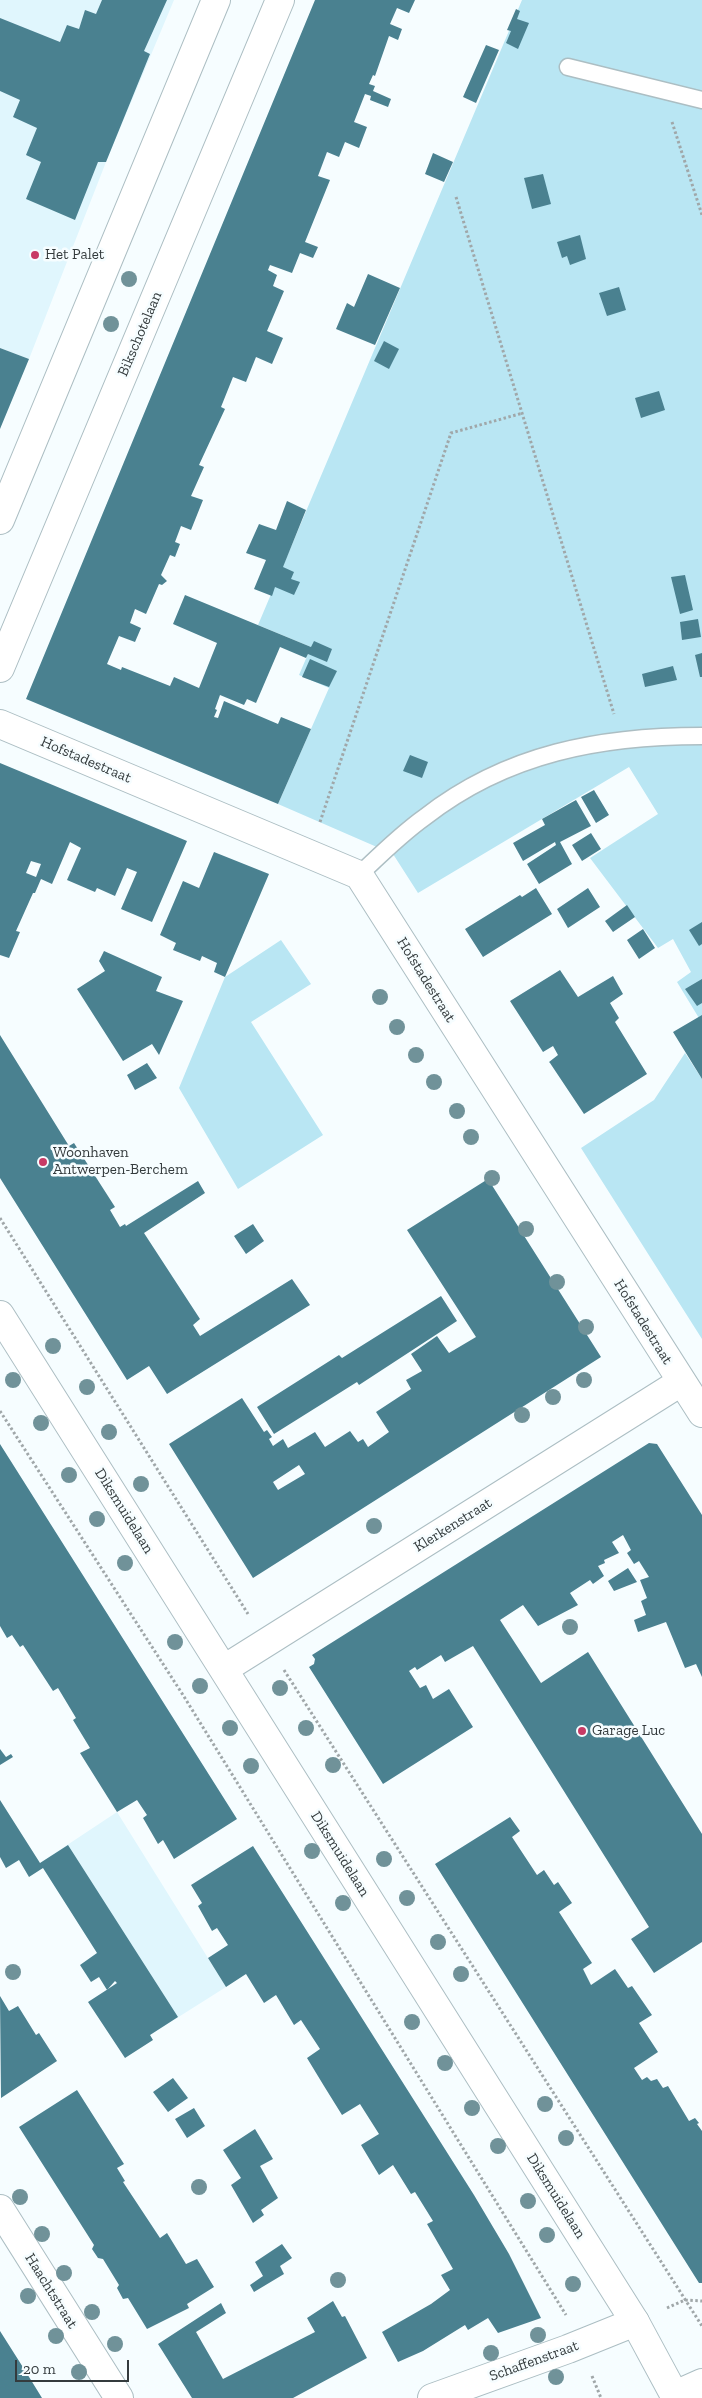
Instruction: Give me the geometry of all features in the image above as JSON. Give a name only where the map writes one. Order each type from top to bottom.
[{"type":"street","points":[[0,520],[216,0]]},
{"type":"street","name":"Bikschotelaan","points":[[0,668],[280,0]]},
{"type":"street","name":"Hofstadestraat","points":[[0,724],[359,875],[702,1413]]},
{"type":"street","name":"Diksmuidelaan","points":[[0,1315],[635,2322],[675,2397]]},
{"type":"street","name":"Klerkenstraat","points":[[224,1669],[681,1382]]},
{"type":"street","name":"Haachtstraat","points":[[0,2208],[119,2398]]},
{"type":"street","name":"Schaffenstraat","points":[[432,2398],[635,2322]]},
{"type":"street","points":[[675,2397],[702,2384]]},
{"type":"lane","points":[[568,67],[702,100]]},
{"type":"lane","points":[[359,875],[426,815],[499,772],[544,755],[584,745],[622,739],[702,736]]},
{"type":"path","points":[[662,90],[702,215]]},
{"type":"path","points":[[456,197],[622,739]]},
{"type":"path","points":[[309,854],[451,433],[523,413]]},
{"type":"path","points":[[0,1218],[266,1643],[702,2326]]},
{"type":"path","points":[[0,1410],[183,1695],[569,2320],[579,2344]]},
{"type":"path","points":[[685,2300],[702,2301]]},
{"type":"shaded area","name":"Het Palet","points":[[0,0],[174,0],[106,162],[29,359],[0,348]]},
{"type":"shaded area","points":[[522,0],[702,0],[702,1023],[677,982],[691,972],[673,939],[658,948],[590,858],[658,814],[629,767],[418,893],[393,854],[278,804],[329,688],[299,675],[311,647],[258,625]]},
{"type":"shaded area","points":[[281,940],[311,984],[251,1022],[323,1135],[238,1189],[179,1088],[225,977]]},
{"type":"shaded area","points":[[685,1053],[702,1079],[702,1339],[581,1148],[654,1100]]},
{"type":"shaded area","points":[[117,1812],[226,1987],[150,2035],[40,1863]]},
{"type":"building","points":[[102,0],[167,0],[144,51],[150,54],[106,162],[98,162],[75,220],[26,199],[41,162],[26,155],[37,128],[13,117],[20,100],[0,91],[0,18],[60,42],[67,25],[79,29],[85,10],[96,14]]},
{"type":"building","points":[[315,0],[415,0],[409,13],[397,8],[390,24],[402,29],[398,40],[389,36],[375,76],[373,75],[369,84],[375,86],[373,91],[391,99],[388,107],[370,100],[371,96],[365,94],[354,122],[367,127],[359,148],[345,142],[339,157],[327,152],[318,176],[330,180],[305,242],[318,247],[313,258],[300,253],[292,273],[270,265],[268,270],[277,275],[273,286],[284,291],[267,331],[283,338],[272,364],[256,357],[246,382],[233,377],[221,407],[225,409],[199,465],[204,467],[191,496],[203,500],[191,530],[181,526],[175,542],[180,544],[175,557],[170,555],[161,575],[167,581],[162,585],[159,584],[146,614],[135,609],[130,623],[141,628],[135,642],[119,636],[107,664],[121,670],[122,667],[170,686],[174,677],[199,688],[217,643],[173,624],[185,595],[311,647],[314,641],[332,649],[327,662],[308,654],[306,658],[280,647],[256,703],[247,699],[244,705],[220,695],[215,709],[217,710],[214,717],[218,718],[224,701],[278,724],[281,717],[311,729],[278,804],[26,699]]},
{"type":"building","points":[[516,9],[520,11],[517,19],[529,23],[518,49],[506,43],[511,31],[507,30]]},
{"type":"building","points":[[486,45],[499,50],[476,103],[463,97]]},
{"type":"building","points":[[433,153],[453,162],[444,182],[425,174]]},
{"type":"building","points":[[543,174],[551,204],[532,209],[524,178]]},
{"type":"building","points":[[580,235],[586,259],[570,265],[567,256],[562,258],[557,242]]},
{"type":"building","points":[[368,274],[400,288],[375,345],[336,329],[347,303],[354,307]]},
{"type":"building","points":[[619,287],[626,310],[607,316],[599,293]]},
{"type":"building","points":[[384,341],[399,349],[389,369],[374,361]]},
{"type":"building","points":[[0,348],[29,359],[0,429]]},
{"type":"building","points":[[659,391],[665,410],[641,418],[635,398]]},
{"type":"building","points":[[287,501],[306,510],[283,567],[294,572],[291,579],[300,582],[294,595],[275,587],[272,596],[254,589],[266,560],[246,553],[259,524],[276,530]]},
{"type":"building","points":[[685,575],[693,610],[680,614],[671,577]]},
{"type":"building","points":[[698,619],[701,637],[682,640],[680,622]]},
{"type":"building","points":[[702,653],[702,677],[700,677],[695,655]]},
{"type":"building","points":[[310,659],[337,671],[329,687],[302,677]]},
{"type":"building","points":[[673,666],[677,680],[645,687],[642,674]]},
{"type":"building","points":[[410,755],[428,762],[422,778],[403,771]]},
{"type":"building","points":[[0,763],[187,841],[152,922],[121,909],[137,872],[127,868],[115,896],[97,888],[95,892],[67,880],[81,848],[70,842],[52,884],[41,879],[35,893],[33,893],[16,931],[20,932],[9,958],[0,955]],"holes":[[[31,861],[41,864],[36,877],[26,873]]]},
{"type":"building","points":[[594,790],[609,815],[596,823],[581,797]]},
{"type":"building","points":[[576,800],[591,826],[560,842],[572,864],[539,884],[527,864],[556,845],[555,842],[523,861],[513,843],[545,825],[542,819]]},
{"type":"building","points":[[591,833],[601,849],[582,861],[572,845]]},
{"type":"building","points":[[214,852],[269,874],[225,977],[214,972],[217,963],[202,956],[200,961],[173,950],[176,943],[160,935],[183,881],[199,888]]},
{"type":"building","points":[[536,888],[552,914],[483,957],[465,929],[520,895],[522,897]]},
{"type":"building","points":[[588,888],[600,907],[568,928],[557,909]]},
{"type":"building","points":[[627,905],[635,917],[613,932],[605,921]]},
{"type":"building","points":[[702,922],[702,944],[699,946],[689,930]]},
{"type":"building","points":[[643,929],[655,948],[639,959],[627,940]]},
{"type":"building","points":[[104,951],[162,977],[156,991],[183,1001],[159,1055],[152,1044],[123,1061],[77,989],[105,971],[99,961]]},
{"type":"building","points":[[560,970],[578,997],[613,976],[623,994],[610,1003],[619,1018],[615,1022],[647,1074],[584,1114],[549,1062],[558,1055],[553,1046],[543,1052],[510,1001]]},
{"type":"building","points":[[702,979],[702,1003],[697,1006],[685,989]]},
{"type":"building","points":[[702,1015],[702,1079],[673,1032]]},
{"type":"building","points":[[0,1035],[69,1146],[74,1143],[115,1207],[110,1210],[120,1227],[125,1224],[126,1226],[198,1181],[205,1193],[144,1233],[200,1319],[193,1325],[200,1336],[292,1279],[310,1305],[167,1394],[149,1366],[127,1380],[0,1178]]},
{"type":"building","points":[[147,1063],[157,1078],[135,1090],[127,1075]]},
{"type":"building","points":[[488,1179],[601,1357],[253,1578],[169,1444],[242,1398],[264,1432],[267,1430],[272,1437],[269,1439],[273,1446],[283,1439],[288,1448],[315,1432],[325,1447],[350,1431],[358,1442],[363,1439],[368,1447],[389,1432],[376,1412],[411,1389],[406,1380],[422,1371],[411,1354],[437,1336],[449,1353],[476,1337],[407,1230]],"holes":[[[299,1465],[305,1474],[278,1490],[273,1482]]]},
{"type":"building","points":[[253,1224],[264,1241],[246,1254],[234,1236]]},
{"type":"building","points":[[441,1296],[457,1321],[359,1385],[357,1382],[274,1434],[257,1407],[339,1355],[342,1358]]},
{"type":"building","points":[[649,1443],[657,1444],[702,1515],[702,1677],[696,1664],[685,1668],[666,1622],[638,1632],[634,1620],[646,1615],[641,1601],[647,1598],[640,1580],[649,1577],[639,1561],[634,1564],[627,1553],[631,1550],[623,1535],[612,1542],[619,1553],[604,1560],[605,1563],[598,1566],[604,1576],[593,1584],[590,1580],[570,1593],[578,1605],[538,1626],[523,1605],[500,1620],[541,1683],[588,1652],[702,1834],[702,1942],[654,1973],[631,1939],[649,1927],[473,1646],[445,1662],[441,1655],[417,1670],[415,1667],[409,1671],[420,1688],[426,1685],[433,1699],[449,1689],[473,1727],[383,1784],[309,1667],[314,1664],[315,1659],[312,1655]]},
{"type":"building","points":[[0,1444],[237,1819],[174,1859],[163,1840],[158,1844],[143,1818],[147,1815],[137,1800],[117,1812],[80,1753],[90,1748],[73,1720],[76,1718],[58,1688],[53,1691],[23,1645],[20,1647],[12,1635],[7,1638],[0,1626]]},
{"type":"building","points":[[628,1568],[637,1582],[614,1591],[608,1581]]},
{"type":"building","points":[[0,1749],[6,1757],[11,1754],[13,1757],[0,1765]]},
{"type":"building","points":[[0,1800],[40,1863],[68,1845],[178,2017],[150,2035],[153,2040],[125,2058],[88,2002],[107,1990],[99,1977],[91,1982],[80,1965],[97,1953],[43,1868],[29,1877],[19,1860],[6,1868],[0,1857]]},
{"type":"building","points":[[510,1817],[520,1831],[512,1837],[537,1875],[544,1870],[554,1885],[558,1882],[572,1903],[559,1912],[592,1963],[583,1969],[591,1985],[615,1969],[628,1988],[632,1986],[652,2015],[639,2023],[658,2052],[634,2068],[642,2080],[647,2077],[651,2081],[657,2079],[663,2088],[668,2086],[689,2121],[695,2118],[699,2123],[697,2124],[702,2131],[702,2283],[699,2283],[435,1864]]},
{"type":"building","points":[[253,1846],[474,2195],[509,2254],[541,2318],[498,2333],[488,2318],[468,2330],[465,2325],[423,2351],[398,2362],[382,2332],[431,2304],[450,2290],[441,2275],[453,2269],[427,2224],[433,2221],[415,2192],[411,2194],[393,2165],[379,2175],[361,2145],[379,2134],[360,2104],[342,2115],[324,2086],[307,2058],[320,2049],[301,2020],[294,2025],[276,1995],[264,2003],[246,1974],[226,1987],[208,1958],[228,1945],[217,1928],[212,1931],[198,1906],[202,1903],[191,1885]]},
{"type":"building","points":[[0,1996],[9,2011],[18,2006],[36,2035],[39,2033],[57,2061],[1,2098]]},
{"type":"building","points":[[173,2078],[188,2098],[168,2112],[153,2092]]},
{"type":"building","points":[[77,2090],[124,2164],[117,2168],[125,2181],[123,2182],[160,2238],[167,2233],[186,2264],[197,2259],[214,2287],[187,2304],[189,2308],[147,2329],[128,2298],[123,2299],[117,2288],[119,2285],[103,2259],[98,2258],[92,2249],[94,2245],[19,2127]]},
{"type":"building","points":[[194,2108],[205,2126],[187,2138],[175,2119]]},
{"type":"building","points":[[255,2129],[273,2159],[260,2166],[278,2198],[261,2210],[264,2215],[253,2223],[231,2185],[241,2178],[223,2150]]},
{"type":"building","points":[[282,2244],[292,2258],[280,2266],[284,2274],[254,2292],[250,2285],[263,2276],[255,2262]]},
{"type":"building","points":[[333,2301],[342,2317],[345,2316],[367,2358],[293,2398],[192,2398],[158,2344],[221,2303],[226,2313],[196,2332],[223,2379],[315,2332],[307,2318]]},
{"type":"building","points":[[0,2331],[26,2372],[42,2398],[0,2398]]},
{"type":"place","name":"Het Palet","points":[[35,255]]},
{"type":"place","name":"Woonhaven Antwerpen-Berchem","points":[[43,1162]]},
{"type":"place","name":"Garage Luc","points":[[582,1731]]}]
